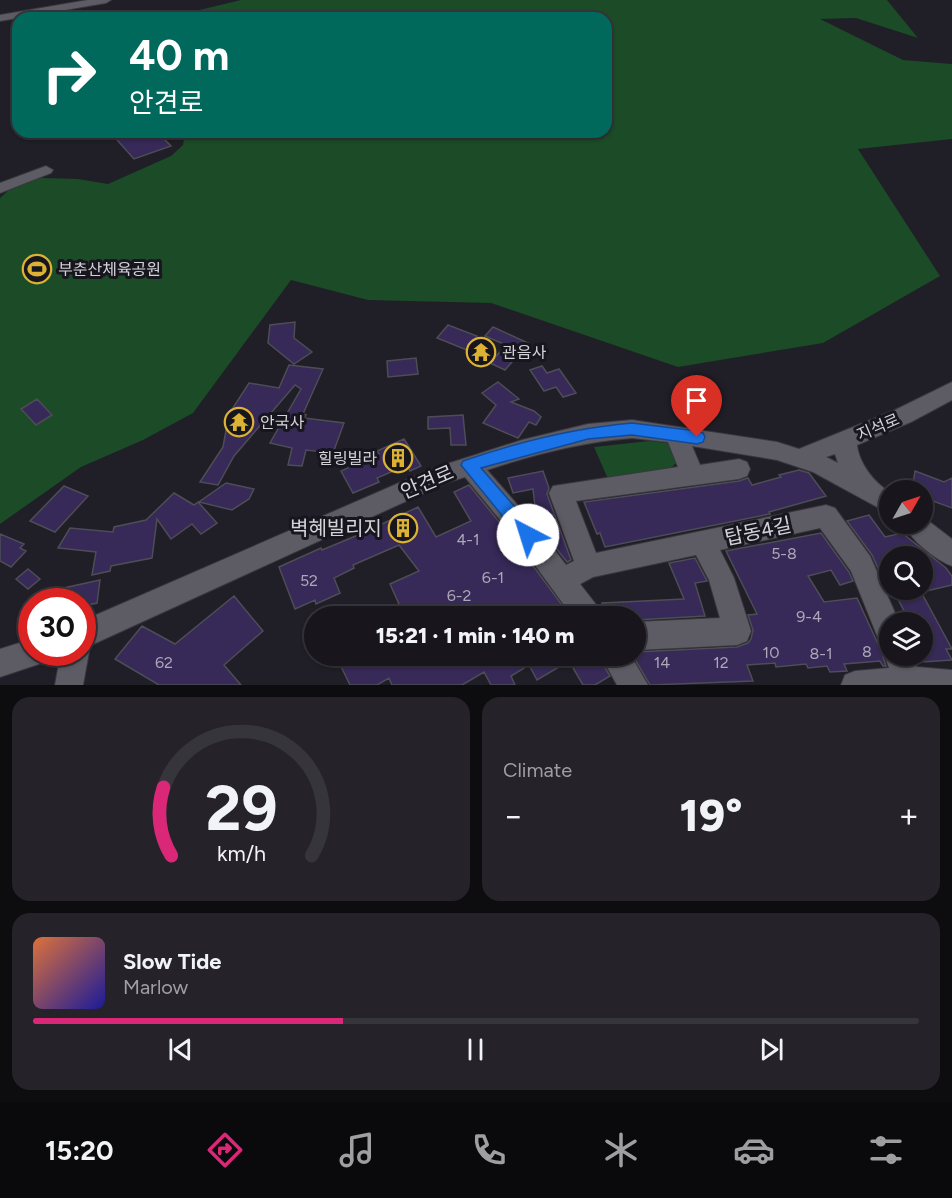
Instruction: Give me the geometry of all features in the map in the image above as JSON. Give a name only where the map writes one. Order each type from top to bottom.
[{"type":"street","points":[[26,12],[57,5],[103,1]]},
{"type":"street","points":[[65,12],[103,1]]},
{"type":"street","points":[[0,188],[46,170]]},
{"type":"street","name":"지석로","points":[[801,458],[903,416],[952,390]]},
{"type":"street","name":"안견로","points":[[96,629],[417,485],[469,465],[588,433],[632,429],[753,446],[801,458],[840,474],[879,497]]},
{"type":"street","points":[[676,434],[693,475]]},
{"type":"street","points":[[845,440],[846,454],[850,464],[862,480],[879,495]]},
{"type":"street","points":[[469,465],[528,535],[581,606]]},
{"type":"street","points":[[589,566],[561,493],[739,469]]},
{"type":"street","name":"탑동4길","points":[[562,580],[589,566],[826,516],[861,564],[881,612]]},
{"type":"street","points":[[928,534],[952,555]]},
{"type":"street","points":[[646,636],[737,631],[720,578],[702,542]]},
{"type":"street","points":[[0,663],[18,657]]},
{"type":"street","points":[[69,685],[72,666]]},
{"type":"street","points":[[622,666],[634,685]]},
{"type":"street","points":[[855,685],[905,674],[952,684]]},
{"type":"green space","points":[[241,0],[887,0],[918,38],[856,18],[820,19],[903,60],[952,64],[952,139],[858,149],[940,276],[823,343],[678,367],[491,303],[368,300],[291,280],[193,413],[143,440],[81,467],[0,524],[0,198],[11,188],[26,180],[42,178],[78,179],[108,184],[171,156],[183,145],[184,138],[612,138],[612,12],[191,12]]},
{"type":"green space","points":[[649,441],[668,443],[676,463],[670,469],[608,479],[594,447]]},
{"type":"building","points":[[115,138],[163,138],[171,146],[134,159]]},
{"type":"building","points":[[295,322],[294,338],[312,352],[294,364],[268,343],[270,325]]},
{"type":"building","points":[[448,325],[477,336],[467,350],[437,338]]},
{"type":"building","points":[[493,327],[528,343],[505,370],[490,363],[506,345],[485,336]]},
{"type":"building","points":[[416,358],[418,374],[388,377],[387,361]]},
{"type":"building","points":[[289,365],[323,369],[303,414],[306,415],[304,418],[344,423],[333,453],[306,450],[302,466],[288,465],[292,448],[270,443],[301,389],[295,385],[234,456],[218,485],[200,482],[223,447],[229,414],[249,383],[279,388]]},
{"type":"building","points":[[542,366],[547,373],[559,369],[576,393],[563,397],[556,387],[544,391],[530,370]]},
{"type":"building","points":[[498,382],[519,399],[511,402],[534,411],[541,417],[536,425],[529,422],[518,438],[483,423],[496,405],[482,393]]},
{"type":"building","points":[[37,399],[52,415],[36,425],[21,409]]},
{"type":"building","points":[[463,415],[466,445],[451,445],[450,428],[428,429],[428,417]]},
{"type":"building","points":[[404,439],[421,466],[410,471],[407,465],[377,478],[379,482],[353,493],[341,471],[379,454],[377,451]]},
{"type":"building","points":[[799,470],[809,473],[826,496],[769,512],[770,514],[605,547],[584,502],[748,478],[752,485]]},
{"type":"building","points":[[543,471],[549,488],[547,494],[571,560],[567,562],[541,529],[540,515],[536,515],[533,489],[513,493],[508,478]]},
{"type":"building","points":[[915,471],[944,482],[952,478],[952,508],[933,501],[933,480],[914,480]]},
{"type":"building","points":[[226,483],[254,489],[249,499],[232,510],[199,502]]},
{"type":"building","points":[[469,485],[517,544],[563,606],[395,606],[399,604],[390,584],[419,571],[399,545],[353,565],[354,568],[334,578],[340,593],[316,604],[315,600],[295,609],[279,567],[321,548],[322,550],[363,533],[418,507],[436,537],[471,521],[454,492]]},
{"type":"building","points":[[64,486],[88,496],[55,532],[30,521]]},
{"type":"building","points":[[174,493],[194,505],[198,502],[217,523],[201,534],[192,524],[171,539],[157,519],[152,558],[111,566],[110,571],[92,575],[96,552],[58,548],[70,528],[113,532],[114,527],[146,520]]},
{"type":"building","points":[[869,515],[879,529],[879,534],[885,537],[903,534],[918,546],[879,546],[879,571],[872,555],[847,521]]},
{"type":"building","points":[[821,533],[853,581],[840,585],[831,570],[808,576],[824,602],[857,598],[879,644],[879,661],[844,664],[847,671],[830,672],[827,666],[808,668],[806,664],[776,667],[775,663],[747,665],[753,681],[650,685],[639,666],[646,666],[646,652],[737,647],[748,643],[751,639],[753,630],[748,615],[757,614],[726,551]]},
{"type":"building","points":[[0,534],[24,544],[20,548],[26,551],[11,567],[0,561]]},
{"type":"building","points":[[695,558],[707,581],[695,583],[705,616],[646,619],[646,606],[602,606],[602,603],[684,599],[669,563]]},
{"type":"building","points":[[933,558],[952,576],[952,585],[933,589]]},
{"type":"building","points":[[28,569],[40,579],[27,588],[16,579]]},
{"type":"building","points":[[100,580],[97,603],[96,588],[64,588]]},
{"type":"building","points":[[234,596],[263,631],[224,665],[241,685],[159,685],[115,659],[142,626],[175,644]]},
{"type":"building","points":[[898,600],[925,600],[932,612],[905,612]]},
{"type":"building","points":[[933,614],[952,649],[946,649],[952,660],[933,661]]},
{"type":"building","points":[[341,666],[527,666],[511,676],[515,685],[491,685],[484,672],[462,685],[392,685],[389,678],[377,685],[350,685]]},
{"type":"building","points":[[530,666],[561,666],[537,680]]},
{"type":"building","points":[[572,666],[604,666],[610,676],[595,685],[583,685]]},
{"type":"place","name":"부춘산체육공원","points":[[37,269]]},
{"type":"place","name":"관음사","points":[[481,352]]},
{"type":"place","name":"안국사","points":[[239,422]]},
{"type":"place","name":"힐링빌라","points":[[398,458]]},
{"type":"place","name":"벽혜빌리지","points":[[403,528]]},
{"type":"route","points":[[528,535],[469,465],[563,438],[609,430],[632,429],[697,437]]}]
